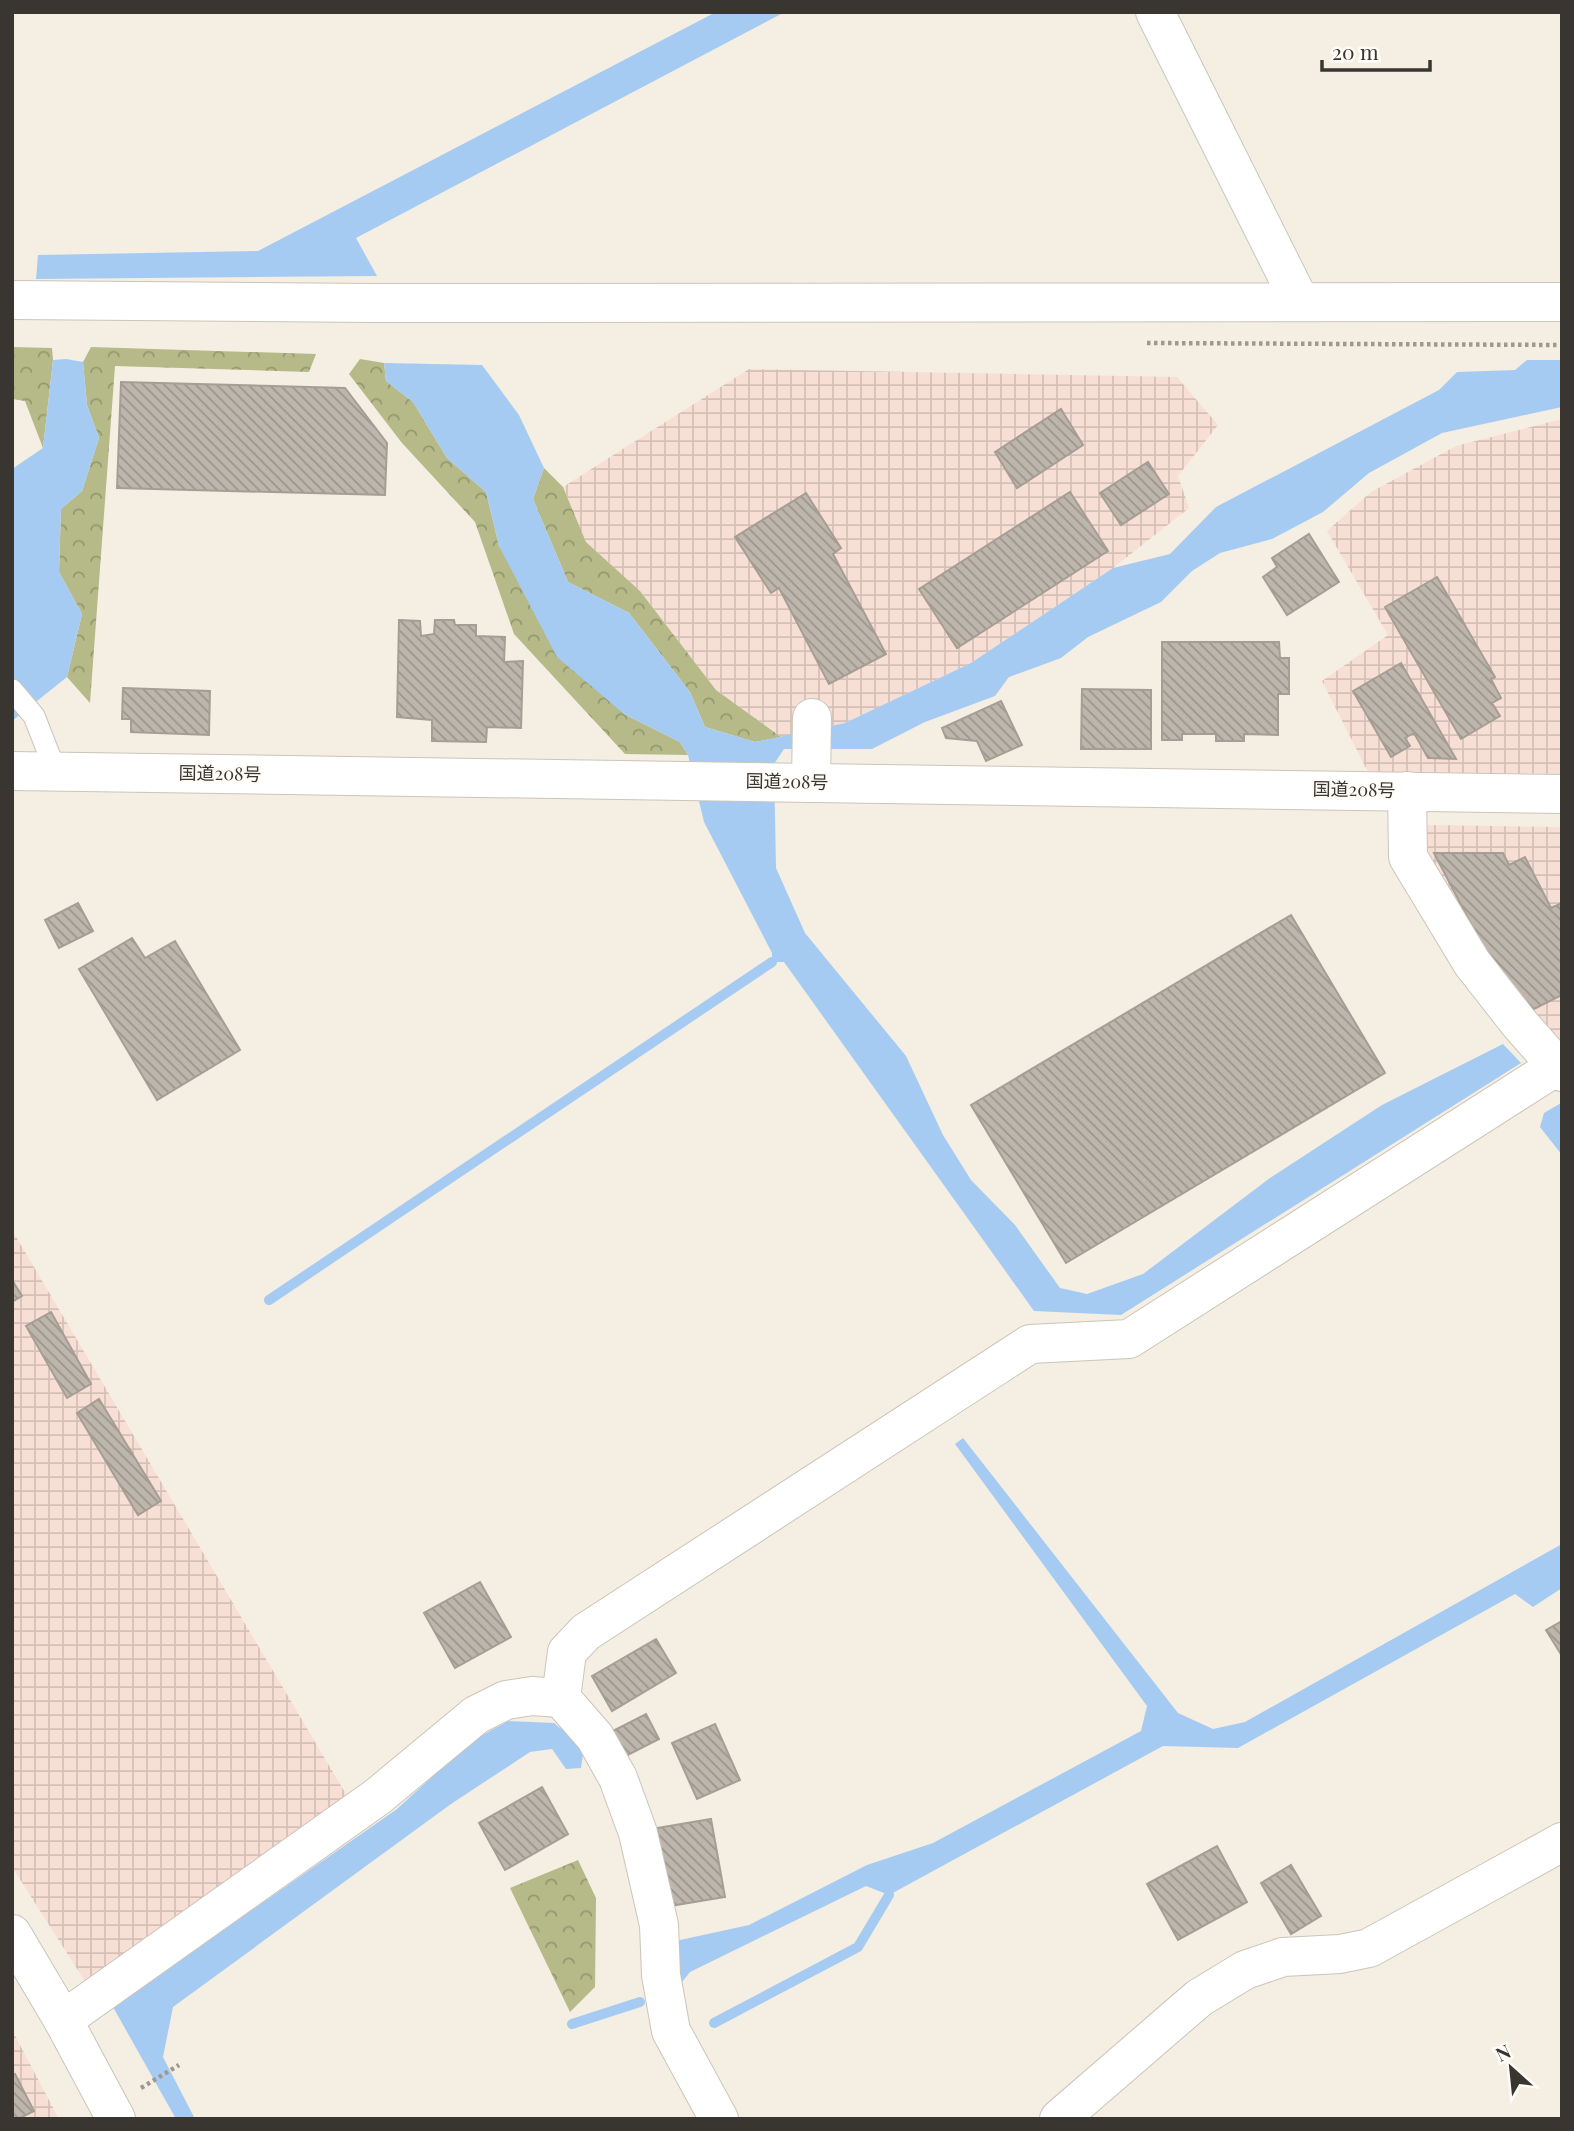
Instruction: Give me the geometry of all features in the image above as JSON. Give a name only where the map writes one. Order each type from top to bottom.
[{"type":"main road","points":[[1155,12],[1300,302]]},
{"type":"main road","points":[[12,300],[359,303],[1562,302]]},
{"type":"main road","points":[[811,771],[812,718]]},
{"type":"main road","name":"国道208号","points":[[12,771],[811,771],[1562,794]]},
{"type":"main road","points":[[561,1698],[567,1652],[586,1632],[1030,1344],[1129,1339],[1559,1069],[1472,963],[1408,857],[1407,791]]},
{"type":"main road","points":[[63,2020],[377,1797],[477,1715],[506,1700],[532,1696],[561,1698],[596,1737],[618,1778],[638,1833],[659,1925],[660,1975],[671,2031],[719,2119]]},
{"type":"main road","points":[[1059,2119],[1199,1998],[1245,1970],[1283,1957],[1340,1954],[1368,1948],[1562,1842]]},
{"type":"main road","points":[[12,1934],[63,2020],[116,2119]]},
{"type":"lane","points":[[12,691],[34,716],[56,772]]},
{"type":"path","points":[[142,2087],[179,2065]]},
{"type":"shaded area","points":[[749,369],[1177,377],[1218,425],[1178,476],[1189,508],[1113,568],[971,663],[845,723],[781,737],[716,690],[640,591],[586,542],[563,487]]},
{"type":"shaded area","points":[[1562,419],[1562,774],[1368,772],[1322,681],[1388,635],[1327,531],[1371,492],[1456,446]]},
{"type":"shaded area","points":[[1428,825],[1562,827],[1562,1054],[1422,858]]},
{"type":"shaded area","points":[[12,1230],[353,1806],[86,1983],[12,1867]]},
{"type":"shaded area","points":[[12,2030],[59,2119],[12,2119]]},
{"type":"green space","points":[[12,347],[52,348],[43,448],[25,401],[12,399]]},
{"type":"green space","points":[[91,347],[316,354],[309,372],[115,366],[90,703],[67,677],[82,614],[59,572],[61,509],[82,491],[99,438],[87,405],[83,362]]},
{"type":"green space","points":[[360,359],[384,363],[386,381],[413,402],[447,458],[486,492],[499,546],[624,714],[680,742],[688,755],[625,754],[514,634],[475,522],[402,443],[349,374]]},
{"type":"green space","points":[[544,468],[563,487],[586,542],[640,591],[716,690],[781,737],[755,742],[705,727],[690,692],[629,613],[568,582],[533,499]]},
{"type":"green space","points":[[578,1860],[596,1898],[595,1987],[570,2012],[510,1888]]},
{"type":"water","points":[[716,12],[785,12],[356,238],[377,276],[36,279],[38,255],[258,251]]},
{"type":"water","points":[[53,360],[83,362],[87,405],[99,438],[82,491],[61,509],[59,572],[82,614],[67,677],[12,721],[12,469],[43,448]]},
{"type":"water","points":[[1527,360],[1562,360],[1562,407],[1442,433],[1369,473],[1323,512],[1272,539],[1220,553],[1192,571],[1161,602],[1088,637],[1061,658],[1009,677],[995,696],[925,722],[872,749],[784,749],[774,764],[776,868],[805,933],[906,1056],[943,1135],[971,1180],[1015,1225],[1060,1288],[1087,1294],[1143,1274],[1270,1178],[1382,1105],[1503,1044],[1521,1063],[1121,1315],[1034,1311],[784,962],[772,962],[772,953],[704,822],[688,755],[680,742],[624,714],[557,657],[499,546],[486,492],[447,458],[413,402],[386,381],[384,363],[482,365],[519,415],[544,468],[533,499],[568,582],[629,613],[690,692],[705,727],[755,742],[845,723],[971,663],[1113,568],[1170,554],[1216,507],[1439,390],[1457,372],[1515,370]]},
{"type":"water","points":[[1561,1103],[1562,1155],[1540,1127],[1544,1113]]},
{"type":"water","points":[[963,1438],[1178,1713],[1213,1729],[1245,1722],[1562,1544],[1562,1588],[1533,1607],[1515,1594],[1238,1748],[1163,1746],[889,1895],[866,1886],[690,1972],[675,1991],[671,1942],[749,1925],[867,1865],[933,1843],[1141,1731],[1147,1706],[955,1444]]},
{"type":"water","points":[[508,1721],[554,1723],[584,1747],[581,1768],[566,1769],[552,1749],[530,1752],[451,1804],[173,2007],[163,2057],[195,2119],[176,2119],[113,2007],[397,1809],[470,1742]]},
{"type":"building","points":[[121,382],[345,388],[387,443],[385,495],[117,488]]},
{"type":"building","points":[[1061,409],[1083,445],[1017,488],[995,452]]},
{"type":"building","points":[[1148,462],[1169,494],[1121,525],[1100,493]]},
{"type":"building","points":[[1070,492],[1108,551],[957,648],[919,589]]},
{"type":"building","points":[[806,493],[841,548],[833,554],[886,654],[829,684],[779,588],[771,593],[735,537]]},
{"type":"building","points":[[1309,534],[1339,582],[1287,615],[1263,577],[1277,567],[1272,558]]},
{"type":"building","points":[[1437,577],[1495,677],[1491,679],[1501,698],[1492,703],[1500,716],[1461,739],[1385,607]]},
{"type":"building","points":[[399,620],[420,621],[421,636],[434,634],[435,620],[454,620],[455,625],[476,625],[476,636],[505,637],[504,662],[523,661],[521,728],[487,727],[486,742],[432,741],[432,720],[397,717]]},
{"type":"building","points":[[1162,642],[1279,642],[1280,658],[1289,658],[1289,694],[1278,694],[1278,735],[1244,734],[1244,741],[1216,741],[1216,734],[1182,734],[1182,740],[1162,740]]},
{"type":"building","points":[[1401,663],[1456,759],[1428,758],[1414,733],[1405,738],[1410,746],[1391,757],[1353,691]]},
{"type":"building","points":[[123,688],[210,691],[209,735],[131,732],[131,719],[122,719]]},
{"type":"building","points":[[1082,689],[1151,690],[1151,749],[1081,749]]},
{"type":"building","points":[[1001,701],[1022,745],[986,761],[977,741],[946,738],[942,728]]},
{"type":"building","points":[[1434,853],[1503,853],[1509,865],[1525,857],[1551,908],[1562,903],[1562,995],[1530,1011],[1481,943]]},
{"type":"building","points":[[78,903],[93,931],[59,948],[45,920]]},
{"type":"building","points":[[1291,915],[1385,1073],[1066,1263],[971,1105]]},
{"type":"building","points":[[132,938],[145,958],[175,941],[240,1050],[157,1100],[79,969]]},
{"type":"building","points":[[12,1280],[22,1296],[12,1302]]},
{"type":"building","points":[[51,1312],[91,1384],[67,1398],[26,1326]]},
{"type":"building","points":[[99,1399],[161,1501],[138,1515],[77,1413]]},
{"type":"building","points":[[480,1582],[511,1637],[455,1668],[424,1613]]},
{"type":"building","points":[[1562,1621],[1562,1656],[1546,1630]]},
{"type":"building","points":[[656,1639],[676,1673],[612,1711],[592,1676]]},
{"type":"building","points":[[646,1714],[659,1739],[620,1759],[607,1734]]},
{"type":"building","points":[[715,1724],[740,1780],[697,1799],[672,1743]]},
{"type":"building","points":[[542,1787],[568,1834],[505,1870],[479,1823]]},
{"type":"building","points":[[711,1819],[725,1897],[670,1906],[657,1828]]},
{"type":"building","points":[[1217,1846],[1247,1902],[1178,1940],[1147,1884]]},
{"type":"building","points":[[1291,1865],[1321,1916],[1291,1934],[1261,1883]]},
{"type":"building","points":[[15,2074],[34,2111],[12,2119],[12,2075]]},
{"type":"waterway","points":[[269,1300],[772,962]]},
{"type":"waterway","points":[[714,2023],[858,1947],[889,1895]]},
{"type":"waterway","points":[[572,2024],[640,2002]]}]
